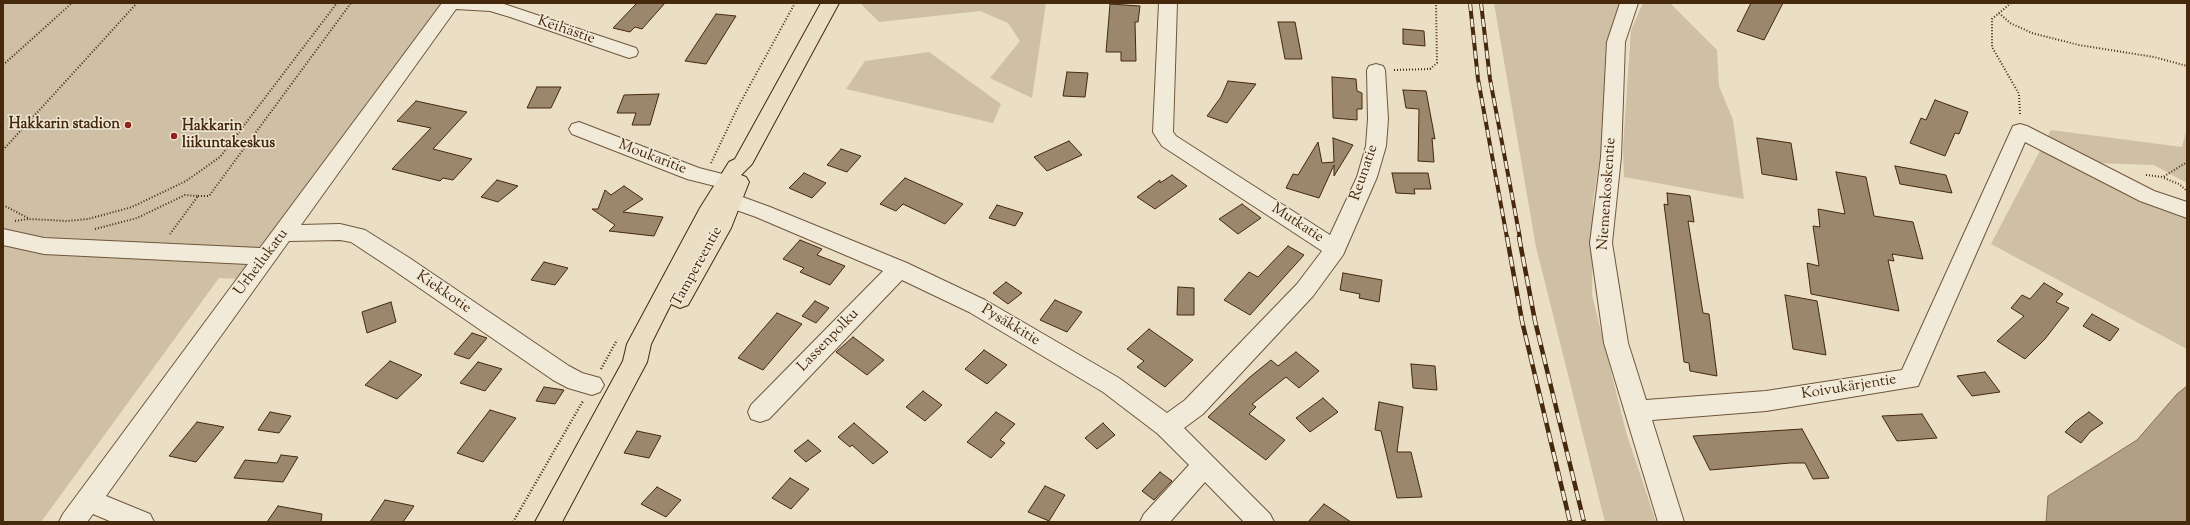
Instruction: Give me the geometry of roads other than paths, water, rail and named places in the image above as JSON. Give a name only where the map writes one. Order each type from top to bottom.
[{"type":"main road","name":"Tampereentie","points":[[548,522],[635,362],[653,346],[716,237],[725,193],[744,168],[742,164],[830,3]]},
{"type":"street","name":"Urheilukatu","points":[[72,522],[285,233],[451,3]]},
{"type":"street","name":"Keihästie","points":[[456,3],[491,6],[516,13],[629,52]]},
{"type":"street","name":"Mutkatie","points":[[1167,427],[1194,407],[1305,290],[1335,249],[1169,141],[1163,132],[1168,3]]},
{"type":"street","name":"Niemenkoskentie","points":[[1629,3],[1616,42],[1612,82],[1611,157],[1601,243],[1616,343],[1672,522]]},
{"type":"street","name":"Reunatie","points":[[1335,249],[1367,177],[1376,146],[1378,119],[1376,70]]},
{"type":"street","name":"Moukaritie","points":[[579,129],[704,176],[725,193]]},
{"type":"street","name":"Koivukärjentie","points":[[1638,411],[1766,401],[1910,379],[2020,131],[2147,196],[2187,210]]},
{"type":"street","name":"Pysäkkitie","points":[[725,193],[898,269],[976,306],[1111,385],[1167,427],[1261,522]]},
{"type":"street","name":"Kiekkotie","points":[[285,233],[340,232],[357,236],[394,259],[561,373],[576,381],[592,385]]},
{"type":"street","points":[[3,237],[44,246],[266,257]]},
{"type":"street","name":"Lassenpolku","points":[[760,412],[898,269]]},
{"type":"street","points":[[1153,522],[1205,465]]},
{"type":"street","points":[[88,500],[141,522]]},
{"type":"railway","points":[[1470,3],[1478,79],[1507,238]]},
{"type":"railway","points":[[1481,3],[1490,79],[1520,238]]},
{"type":"railway","points":[[1507,237],[1522,321],[1570,522]]},
{"type":"railway","points":[[1519,237],[1535,321],[1584,522]]},
{"type":"place","name":"Hakkarin stadion","points":[[128,125]]},
{"type":"place","name":"Hakkarin liikuntakeskus","points":[[174,136]]}]
